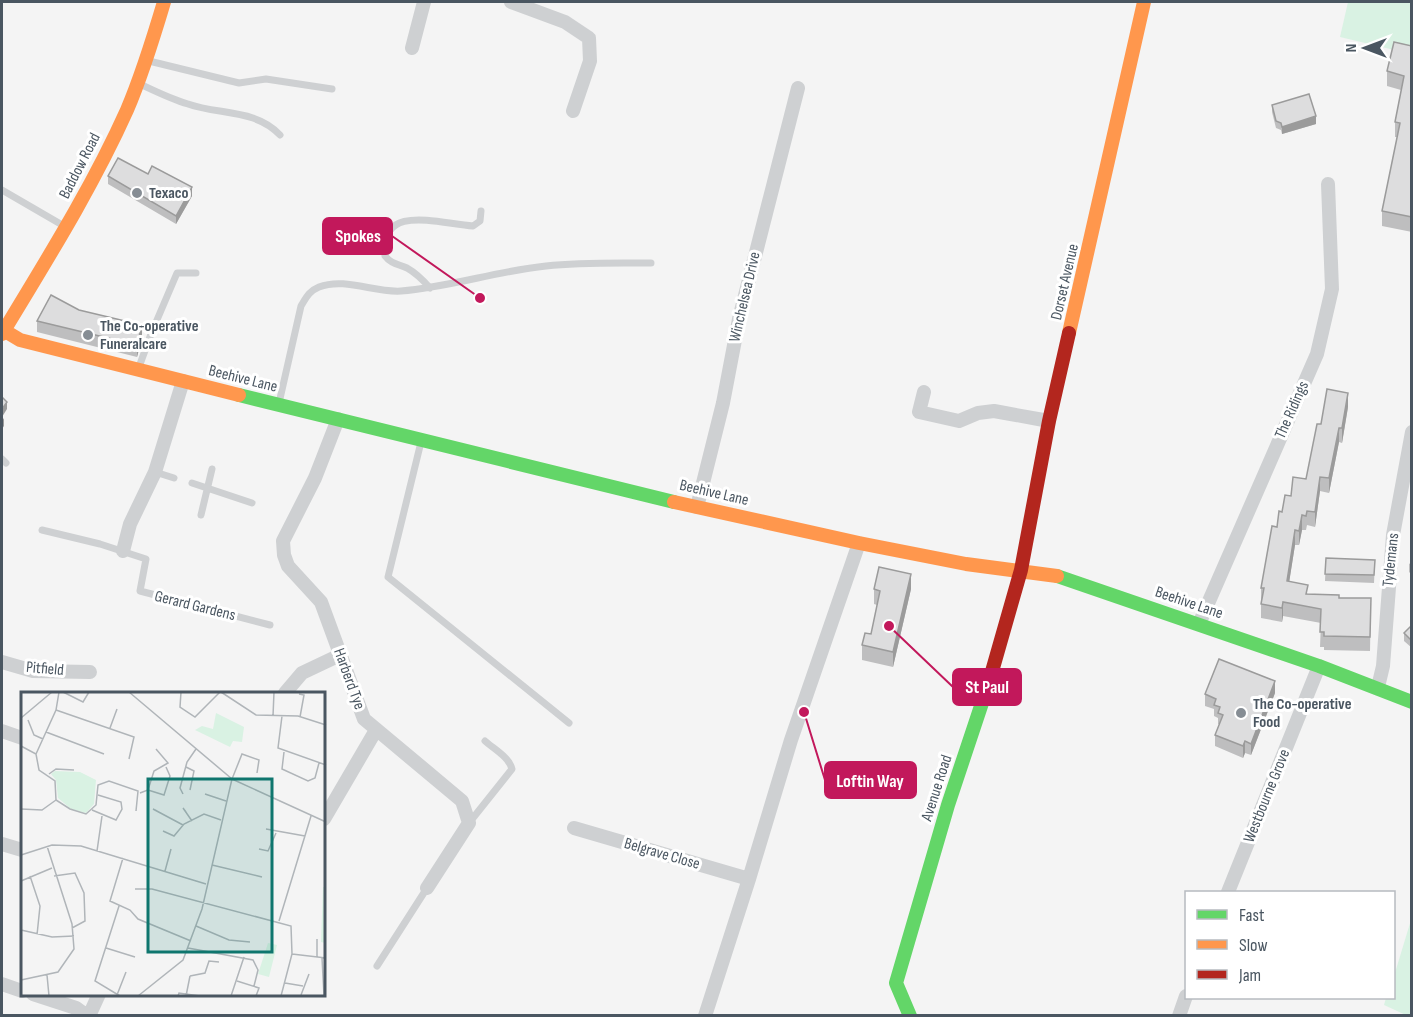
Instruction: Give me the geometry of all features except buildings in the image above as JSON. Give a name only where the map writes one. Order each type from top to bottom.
[{"type":"main road","name":"Baddow Road","points":[[3,332],[80,204],[128,110],[164,2]]},
{"type":"main road","name":"Dorset Avenue","points":[[1021,570],[1049,421],[1144,2]]},
{"type":"main road","name":"Beehive Lane","points":[[3,332],[20,340],[138,370],[698,507],[966,564],[1061,577],[1378,687],[1412,702]]},
{"type":"main road","name":"Avenue Road","points":[[910,1016],[896,983],[1021,570]]},
{"type":"street","points":[[412,48],[424,2]]},
{"type":"street","points":[[511,2],[565,22],[589,38],[590,61],[573,111]]},
{"type":"street","name":"Winchelsea Drive","points":[[698,507],[723,403],[742,309],[798,88]]},
{"type":"street","name":"The Ridings","points":[[1199,624],[1317,354],[1332,289],[1328,184]]},
{"type":"street","points":[[123,551],[130,524],[155,472],[183,381]]},
{"type":"street","points":[[924,392],[919,412],[949,419],[959,421],[978,413],[994,411],[1049,421]]},
{"type":"street","name":"Harberd Tye","points":[[338,419],[315,478],[284,541],[284,555],[288,566],[321,602],[364,719],[462,801],[469,823]]},
{"type":"street","name":"Tydemans","points":[[1378,687],[1383,666],[1393,535],[1412,432]]},
{"type":"street","points":[[705,1016],[791,740],[859,543]]},
{"type":"street","points":[[286,692],[302,673],[340,655]]},
{"type":"street","name":"Pitfield","points":[[2,662],[33,671],[90,672]]},
{"type":"street","name":"Westbourne Grove","points":[[1228,891],[1319,666]]},
{"type":"street","points":[[326,816],[376,730]]},
{"type":"street","points":[[2,731],[21,738]]},
{"type":"street","points":[[427,888],[469,823]]},
{"type":"street","name":"Belgrave Close","points":[[574,828],[749,879]]},
{"type":"street","points":[[2,844],[21,850]]},
{"type":"street","points":[[2,984],[21,991]]},
{"type":"street","points":[[39,996],[76,1008],[88,1016],[98,996]]},
{"type":"street","points":[[1179,1016],[1185,999]]},
{"type":"lane","points":[[146,61],[239,82],[266,79],[332,89]]},
{"type":"lane","points":[[137,83],[187,104],[260,119],[280,135]]},
{"type":"lane","points":[[2,190],[66,227]]},
{"type":"lane","points":[[430,288],[418,275],[405,267],[390,263],[385,256],[386,234],[392,226],[407,219],[473,226],[480,221],[481,211]]},
{"type":"lane","points":[[278,405],[301,306],[308,294],[320,287],[339,284],[397,291],[430,288],[490,274],[547,266],[651,263]]},
{"type":"lane","points":[[138,370],[177,273],[196,273]]},
{"type":"lane","points":[[422,439],[388,577],[569,723]]},
{"type":"lane","points":[[201,515],[212,469]]},
{"type":"lane","points":[[155,472],[174,478]]},
{"type":"lane","points":[[192,483],[252,503]]},
{"type":"lane","name":"Gerard Gardens","points":[[42,530],[146,559],[140,591],[270,625]]},
{"type":"lane","points":[[469,823],[512,769],[508,760],[485,741]]},
{"type":"lane","points":[[376,966],[427,888]]},
{"type":"green space","points":[[1348,2],[1411,2],[1411,54],[1340,37]]},
{"type":"green space","points":[[1411,920],[1412,1015],[1408,1016],[1384,1005],[1386,999],[1395,999],[1395,973]]},
{"type":"traffic: fast","points":[[239,395],[674,502]]},
{"type":"traffic: fast","points":[[1057,576],[1319,666],[1412,702]]},
{"type":"traffic: fast","points":[[910,1016],[896,983],[948,805],[989,682]]},
{"type":"traffic: slow","points":[[2,334],[99,168],[138,84],[164,2]]},
{"type":"traffic: slow","points":[[1069,333],[1144,2]]},
{"type":"traffic: slow","points":[[5,331],[20,340],[239,395]]},
{"type":"traffic: slow","points":[[674,502],[966,564],[1057,576]]},
{"type":"traffic: jam","points":[[989,682],[1021,570],[1049,421],[1069,333]]},
{"type":"place","name":"Texaco","points":[[137,193]]},
{"type":"place","name":"Spokes","points":[[480,298]]},
{"type":"place","name":"The Co-operative Funeralcare","points":[[88,335]]},
{"type":"place","name":"St Paul","points":[[889,626]]},
{"type":"place","name":"Loftin Way","points":[[804,712]]},
{"type":"place","name":"The Co-operative Food","points":[[1241,713]]}]
